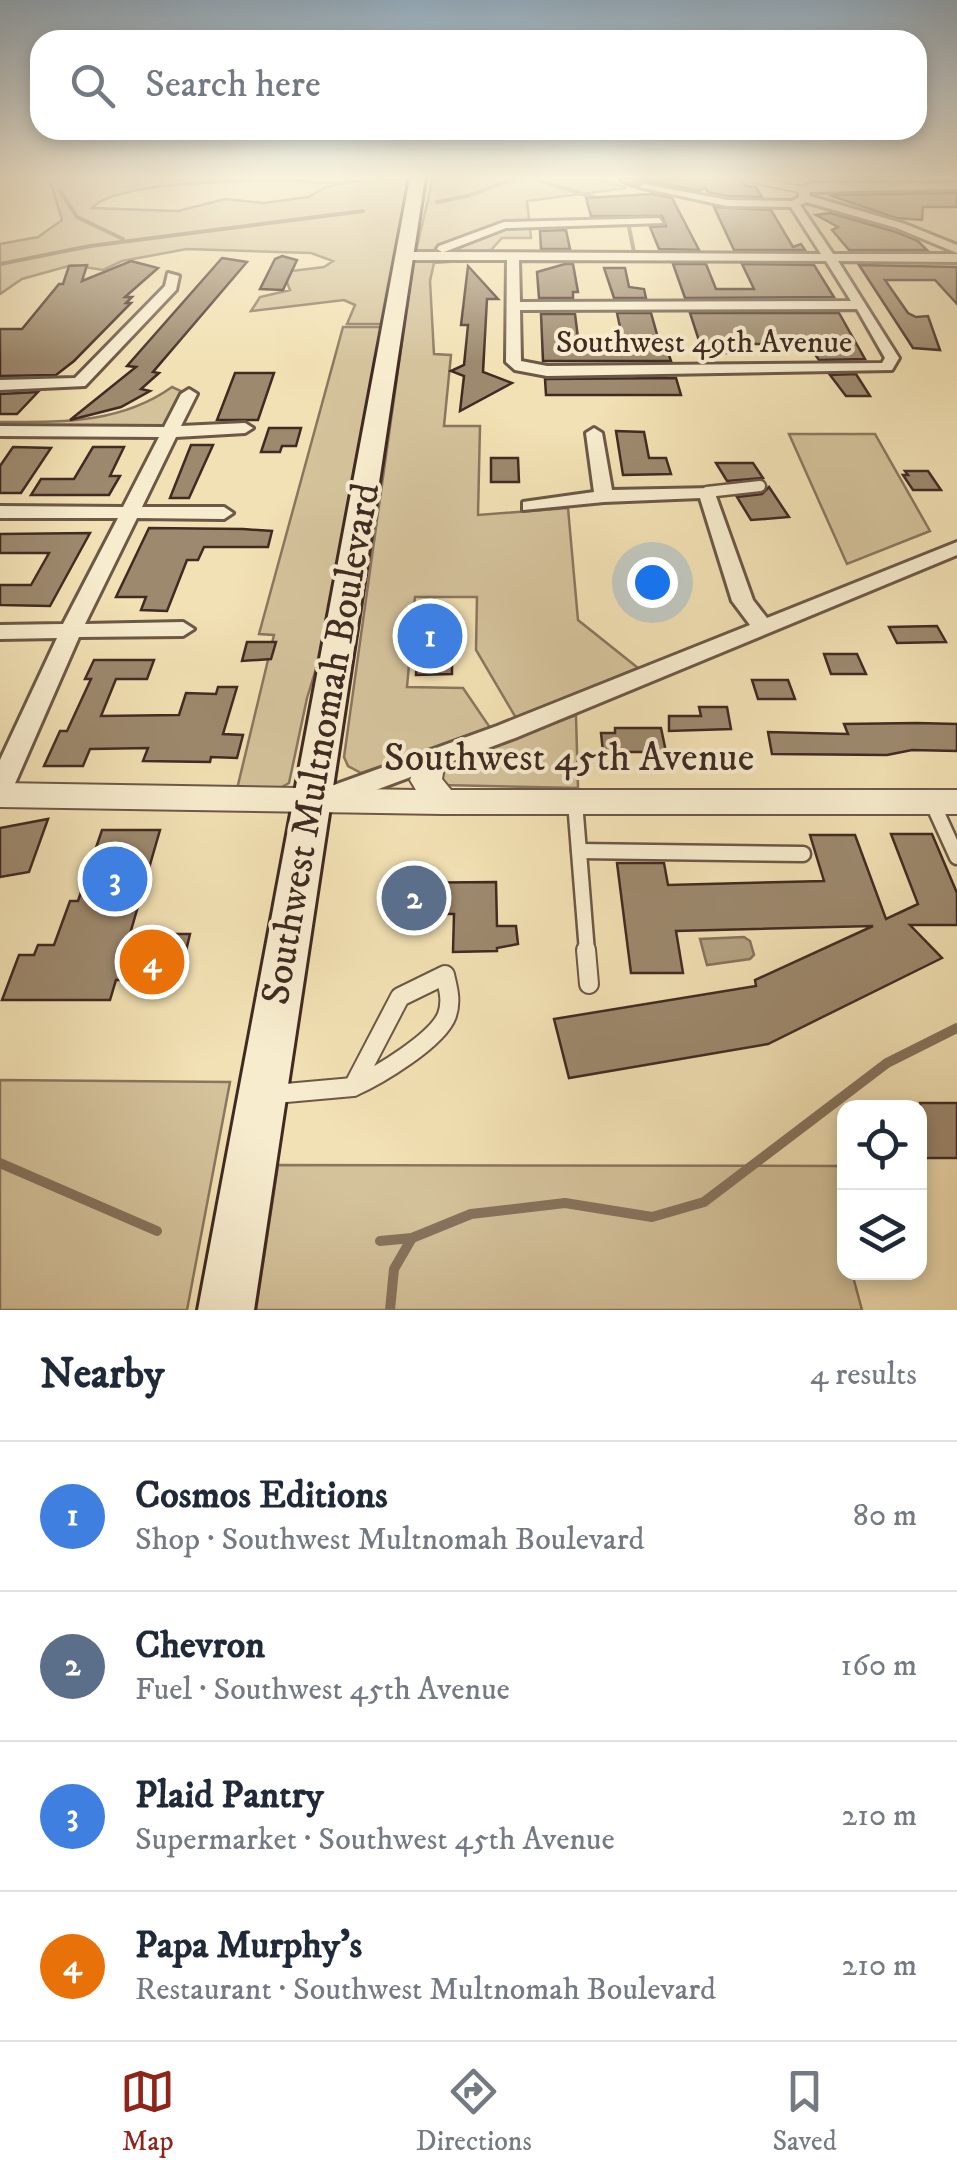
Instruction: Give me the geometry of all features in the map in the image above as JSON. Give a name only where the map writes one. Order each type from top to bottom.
[{"type":"main road","name":"Southwest Multnomah Boulevard","points":[[226,1310],[416,239]]},
{"type":"street","points":[[415,256],[463,239]]},
{"type":"street","points":[[819,239],[861,305]]},
{"type":"street","points":[[932,239],[957,249]]},
{"type":"street","points":[[415,256],[957,258]]},
{"type":"street","points":[[513,256],[513,306],[861,305]]},
{"type":"street","points":[[0,385],[68,386],[83,381],[171,287],[173,276]]},
{"type":"street","name":"Southwest 49th Avenue","points":[[513,306],[514,362],[520,367],[547,371],[707,371],[887,366],[892,354],[861,305]]},
{"type":"street","points":[[0,791],[71,631],[189,394]]},
{"type":"street","points":[[0,431],[246,428]]},
{"type":"street","points":[[594,432],[604,496]]},
{"type":"street","points":[[530,506],[604,496],[707,492],[742,600],[764,629]]},
{"type":"street","points":[[0,512],[224,513]]},
{"type":"street","points":[[314,800],[430,762],[957,548]]},
{"type":"street","points":[[0,632],[183,629]]},
{"type":"street","points":[[430,762],[426,780],[442,802]]},
{"type":"street","name":"Southwest 45th Avenue","points":[[0,791],[442,802],[944,802]]},
{"type":"lane","points":[[707,492],[760,486]]},
{"type":"lane","points":[[575,802],[588,984]]},
{"type":"lane","points":[[944,802],[957,857]]},
{"type":"lane","points":[[579,851],[803,854]]},
{"type":"lane","points":[[263,1096],[353,1087],[390,1070],[446,1019],[450,1001],[444,975],[400,998],[353,1087]]},
{"type":"shaded area","points":[[26,239],[398,239],[383,324],[347,324],[355,305],[344,300],[251,311],[260,297],[290,290],[283,272],[324,267],[333,261],[311,253],[187,249],[122,261],[103,270],[72,265],[22,279],[0,294],[0,244]]},
{"type":"shaded area","points":[[419,239],[501,239],[490,251],[416,251]]},
{"type":"shaded area","points":[[426,258],[476,260],[434,263],[430,281],[434,354],[451,355],[444,426],[480,426],[478,515],[568,508],[578,620],[638,668],[516,718],[476,650],[477,597],[415,597],[407,687],[463,688],[491,729],[361,773],[348,766],[344,757],[413,262]]},
{"type":"shaded area","points":[[343,327],[383,327],[324,643],[307,698],[289,783],[280,788],[237,789],[274,635],[259,634]]},
{"type":"shaded area","points":[[172,387],[181,391],[163,428],[0,429],[0,422],[68,421],[111,414],[132,408]]},
{"type":"shaded area","points":[[789,434],[875,434],[930,531],[847,564]]},
{"type":"shaded area","points":[[576,715],[578,788],[441,785],[440,768],[448,763]]},
{"type":"shaded area","points":[[744,937],[750,941],[754,955],[750,959],[707,965],[700,939]]},
{"type":"shaded area","points":[[0,1080],[230,1082],[187,1310],[0,1310]]},
{"type":"shaded area","points":[[278,1165],[837,1166],[837,1280],[854,1280],[862,1310],[256,1310]]},
{"type":"building","points":[[540,239],[568,239],[570,249],[541,249]]},
{"type":"building","points":[[655,239],[693,239],[699,250],[659,249]]},
{"type":"building","points":[[729,239],[788,239],[793,247],[801,244],[805,250],[734,250]]},
{"type":"building","points":[[840,239],[913,239],[927,250],[849,250]]},
{"type":"building","points":[[282,256],[297,260],[283,290],[260,289],[275,259]]},
{"type":"building","points":[[222,258],[247,262],[153,372],[159,373],[141,389],[150,391],[121,407],[70,420],[136,367],[127,366]]},
{"type":"building","points":[[131,261],[158,268],[125,297],[132,297],[126,303],[131,303],[74,361],[56,375],[0,376],[0,329],[22,329],[63,284],[69,266],[87,265],[82,281]]},
{"type":"building","points":[[573,264],[578,292],[573,292],[573,298],[539,298],[537,272]]},
{"type":"building","points":[[673,264],[706,264],[716,289],[754,289],[742,264],[814,265],[834,297],[685,298]]},
{"type":"building","points":[[859,265],[957,267],[957,304],[935,280],[885,280],[908,313],[928,316],[940,350],[913,348]]},
{"type":"building","points":[[468,266],[498,299],[487,299],[483,372],[512,383],[460,411],[464,376],[451,371],[464,365],[468,325],[461,325]]},
{"type":"building","points":[[604,268],[625,268],[629,287],[644,289],[646,298],[614,298]]},
{"type":"building","points":[[617,313],[651,313],[660,345],[666,346],[671,361],[543,361],[541,314],[575,314],[579,346],[624,346]]},
{"type":"building","points":[[690,313],[839,313],[865,359],[819,360],[811,349],[783,349],[781,344],[723,344],[727,353],[703,353]]},
{"type":"building","points":[[235,373],[274,373],[258,420],[217,420]]},
{"type":"building","points":[[856,374],[870,396],[846,396],[830,375]]},
{"type":"building","points":[[676,378],[681,395],[546,395],[545,379]]},
{"type":"building","points":[[38,392],[17,414],[0,414],[0,394]]},
{"type":"building","points":[[269,428],[301,428],[296,446],[282,446],[280,452],[261,452]]},
{"type":"building","points":[[616,431],[644,432],[649,458],[666,458],[671,474],[623,475]]},
{"type":"building","points":[[191,445],[213,445],[189,498],[170,498]]},
{"type":"building","points":[[13,447],[51,448],[21,493],[0,493],[0,466]]},
{"type":"building","points":[[93,447],[124,447],[110,476],[120,476],[109,495],[31,495],[41,479],[74,479]]},
{"type":"building","points":[[491,458],[518,458],[519,482],[491,482]]},
{"type":"building","points":[[716,463],[753,463],[763,478],[727,481]]},
{"type":"building","points":[[905,471],[928,471],[941,490],[913,490],[903,475],[908,475]]},
{"type":"building","points":[[769,487],[789,517],[751,520],[737,497],[762,494]]},
{"type":"building","points":[[149,528],[272,531],[268,547],[204,547],[198,560],[187,560],[167,611],[141,610],[146,597],[116,597]]},
{"type":"building","points":[[90,533],[50,606],[0,605],[0,585],[31,585],[49,553],[0,553],[0,534]]},
{"type":"building","points":[[937,626],[946,642],[897,643],[889,627]]},
{"type":"building","points":[[418,627],[443,628],[441,655],[452,655],[452,674],[416,675]]},
{"type":"building","points":[[247,642],[276,642],[271,659],[242,661]]},
{"type":"building","points":[[824,654],[857,654],[866,674],[831,674]]},
{"type":"building","points":[[94,660],[154,660],[147,679],[116,679],[101,716],[179,715],[186,693],[216,694],[218,687],[237,687],[223,734],[243,735],[237,758],[211,757],[210,762],[143,761],[148,748],[90,749],[83,766],[44,766],[60,731],[67,731],[91,679],[85,679]]},
{"type":"building","points":[[752,680],[788,680],[795,699],[758,699]]},
{"type":"building","points":[[699,707],[727,707],[731,729],[669,731],[669,716],[701,716]]},
{"type":"building","points":[[844,724],[957,724],[957,751],[772,754],[768,732],[848,734]]},
{"type":"building","points":[[615,728],[661,728],[666,752],[603,752],[601,733],[615,733]]},
{"type":"building","points":[[48,819],[29,872],[0,877],[0,828]]},
{"type":"building","points":[[102,830],[160,830],[130,934],[190,934],[179,980],[116,980],[110,1000],[2,1000],[19,955],[34,955],[38,945],[54,945],[70,901],[78,901]]},
{"type":"building","points":[[891,834],[932,834],[957,893],[957,925],[910,925],[942,958],[768,1044],[569,1078],[554,1019],[756,986],[755,980],[873,926],[676,931],[683,973],[631,973],[617,863],[664,863],[668,885],[824,881],[810,835],[855,835],[886,919],[918,904]]},
{"type":"building","points":[[496,882],[497,926],[516,926],[518,944],[497,951],[453,952],[454,914],[384,913],[387,883]]},
{"type":"building","points":[[927,1103],[957,1103],[957,1158],[927,1158]]},
{"type":"waterway","points":[[0,264],[144,239]]},
{"type":"waterway","points":[[631,239],[634,252]]},
{"type":"waterway","points":[[412,1238],[471,1214],[565,1203],[652,1217],[704,1202],[887,1063],[957,1028]]},
{"type":"waterway","points":[[0,1163],[157,1231]]},
{"type":"waterway","points":[[380,1241],[412,1238]]},
{"type":"waterway","points":[[390,1310],[394,1269],[412,1238]]},
{"type":"place","name":"Cosmos Editions","points":[[430,636]]},
{"type":"place","name":"Plaid Pantry","points":[[115,879]]},
{"type":"place","name":"Chevron","points":[[414,898]]},
{"type":"place","name":"Papa Murphy's","points":[[152,962]]}]
